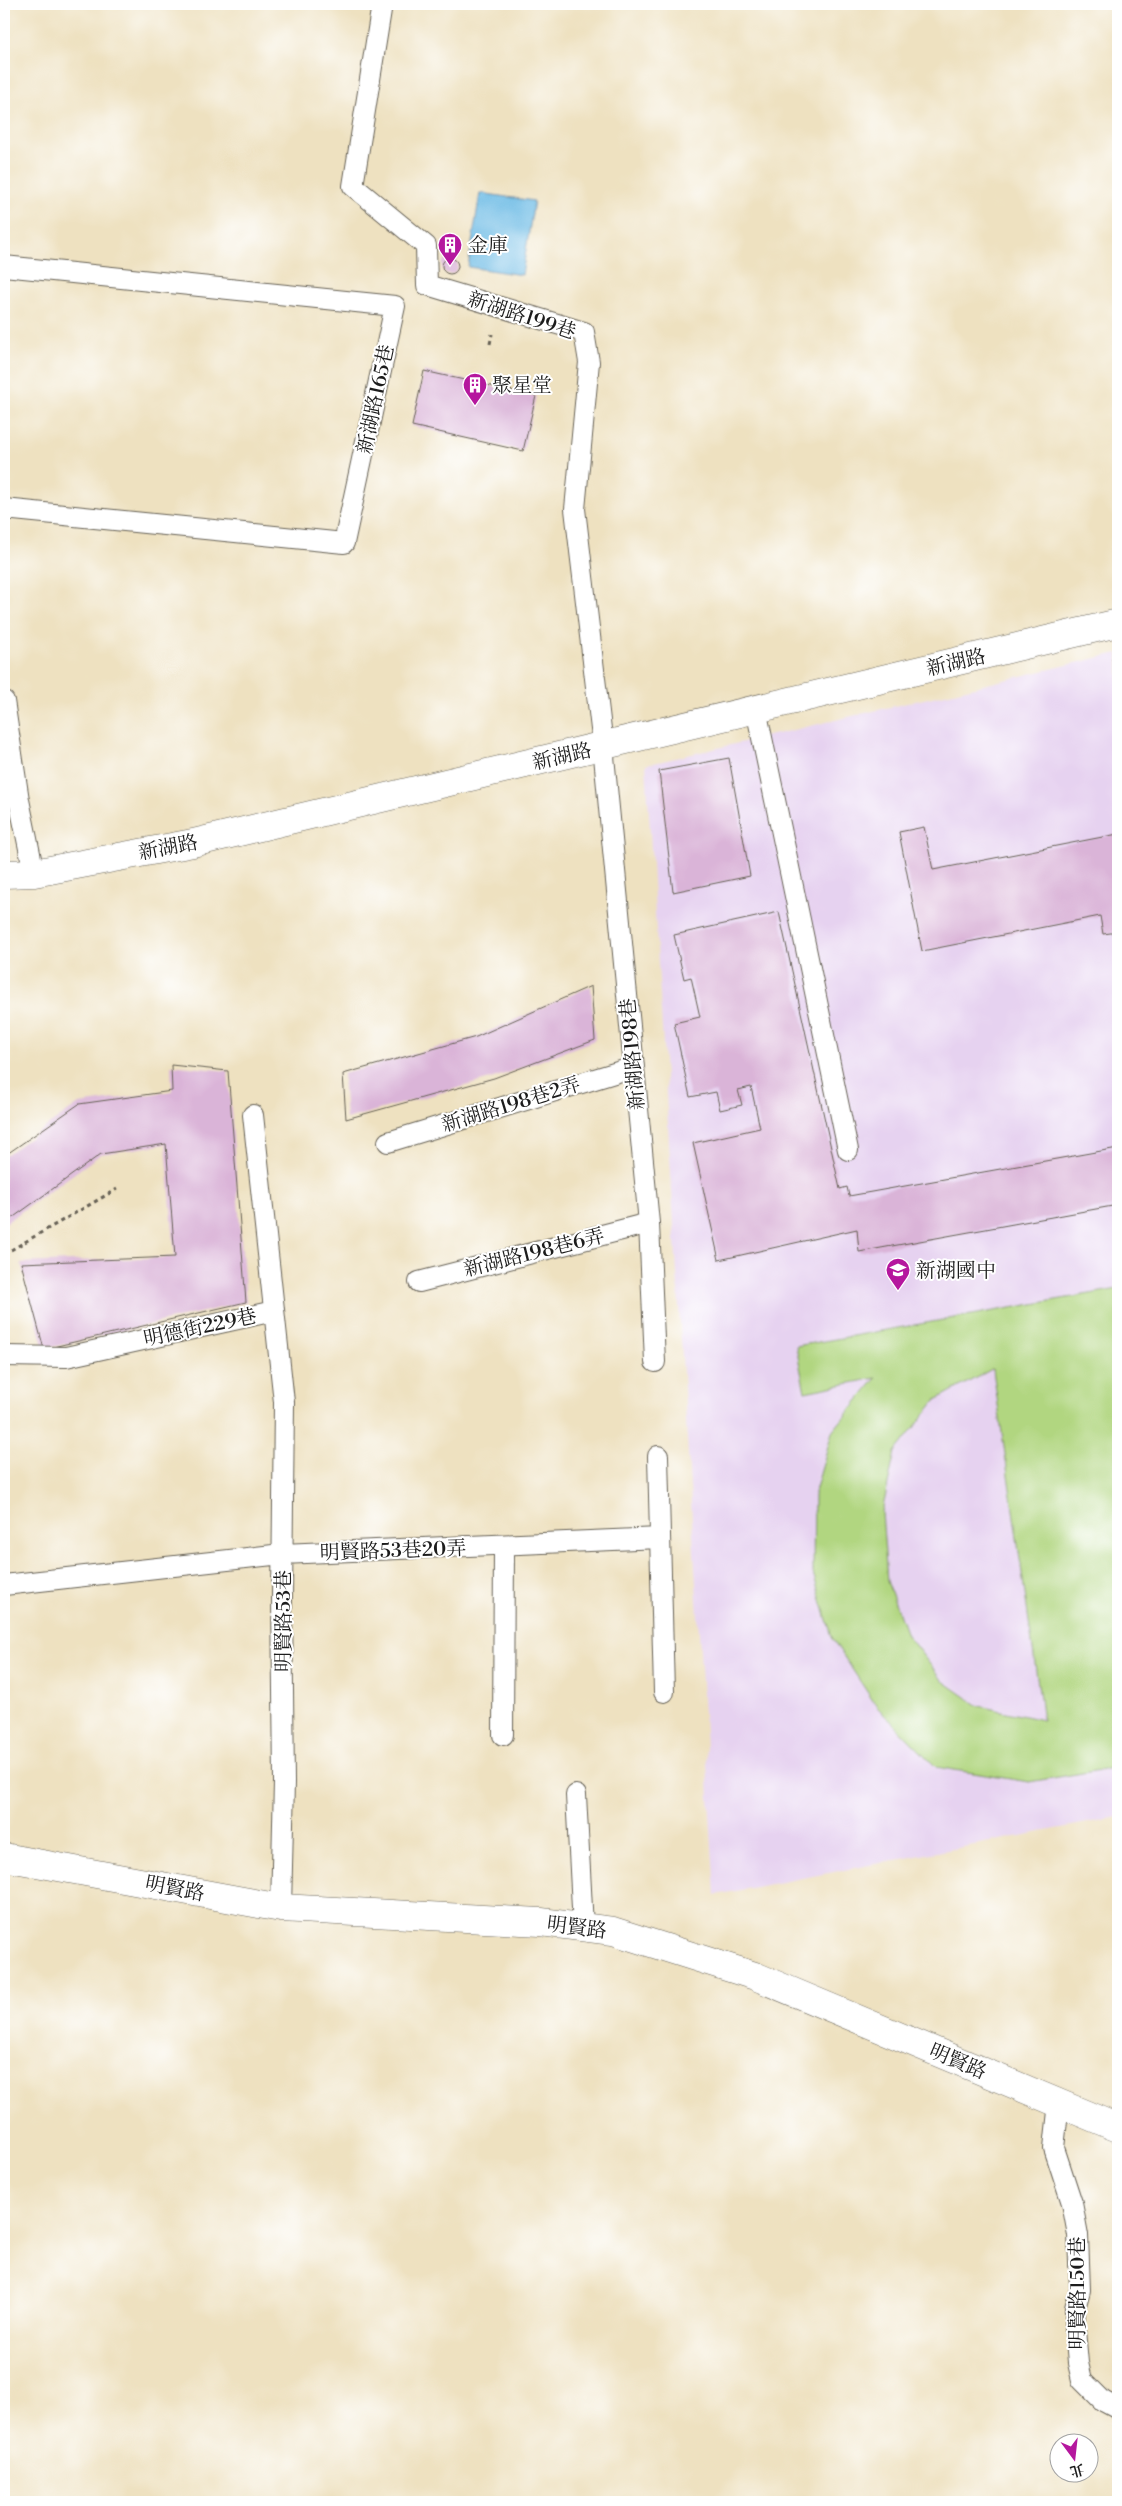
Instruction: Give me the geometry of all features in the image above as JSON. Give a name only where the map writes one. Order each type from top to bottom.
[{"type":"street","name":"新湖路","points":[[4,874],[34,873],[193,843],[1118,623]]},
{"type":"street","name":"明賢路","points":[[4,1856],[281,1908],[541,1922],[613,1931],[755,1976],[1118,2128]]},
{"type":"lane","name":"新湖路199巷","points":[[382,4],[353,186],[426,246],[426,285],[584,332],[589,362],[575,509],[603,746]]},
{"type":"lane","name":"新湖路165巷","points":[[4,266],[395,306],[344,543],[4,509]]},
{"type":"lane","points":[[4,701],[19,800],[34,873]]},
{"type":"lane","points":[[756,710],[848,1150]]},
{"type":"lane","name":"新湖路198巷","points":[[603,746],[648,1223],[655,1362]]},
{"type":"lane","name":"新湖路198巷2弄","points":[[388,1142],[634,1067]]},
{"type":"lane","points":[[253,1116],[274,1311]]},
{"type":"lane","name":"新湖路198巷6弄","points":[[419,1282],[648,1223]]},
{"type":"lane","name":"明德街229巷","points":[[4,1356],[66,1357],[274,1311],[284,1402],[282,1554]]},
{"type":"lane","points":[[658,1456],[664,1692]]},
{"type":"lane","name":"明賢路53巷20弄","points":[[282,1554],[660,1538]]},
{"type":"lane","points":[[503,1735],[504,1546]]},
{"type":"lane","name":"明賢路53巷","points":[[4,1585],[282,1554],[284,1782],[281,1908]]},
{"type":"lane","points":[[576,1795],[584,1927]]},
{"type":"lane","name":"明賢路150巷","points":[[1059,2102],[1054,2148],[1072,2203],[1078,2235],[1080,2290],[1075,2308],[1078,2363],[1082,2380],[1103,2401],[1118,2410]]},
{"type":"path","points":[[4,1254],[117,1189]]},
{"type":"shaded area","name":"新湖國中","points":[[1118,653],[1118,1817],[715,1895],[646,765]]},
{"type":"green space","points":[[1118,1289],[1118,1767],[1029,1782],[936,1767],[877,1707],[833,1640],[813,1573],[814,1495],[832,1432],[876,1378],[805,1392],[796,1346]],"holes":[[[993,1370],[1043,1720],[979,1706],[943,1681],[907,1635],[887,1581],[882,1512],[895,1452],[936,1400]]]},
{"type":"water","points":[[480,193],[534,201],[522,275],[468,267]]},
{"type":"building","name":"金庫","points":[[450,258],[456,260],[458,266],[456,272],[450,274],[444,272],[442,266],[444,260]]},
{"type":"building","name":"聚星堂","points":[[424,371],[536,396],[523,451],[412,426]]},
{"type":"building","points":[[729,758],[750,876],[673,892],[659,771]]},
{"type":"building","points":[[924,827],[933,870],[1118,834],[1118,932],[1103,934],[1100,916],[922,951],[899,832]]},
{"type":"building","points":[[779,912],[840,1189],[847,1187],[849,1196],[1118,1148],[1118,1205],[859,1252],[857,1229],[719,1260],[693,1143],[760,1128],[751,1087],[738,1090],[742,1105],[720,1110],[716,1092],[690,1097],[674,1023],[700,1017],[691,977],[684,979],[674,935]]},
{"type":"building","points":[[591,986],[595,1040],[494,1078],[346,1119],[343,1074],[476,1037]]},
{"type":"building","points":[[171,1065],[228,1071],[246,1302],[44,1349],[21,1263],[175,1257],[166,1144],[101,1154],[4,1224],[4,1156],[79,1104],[172,1091]]},
{"type":"place","name":"金庫","points":[[450,266]]},
{"type":"place","name":"聚星堂","points":[[475,406]]},
{"type":"place","name":"新湖國中","points":[[898,1291]]}]
